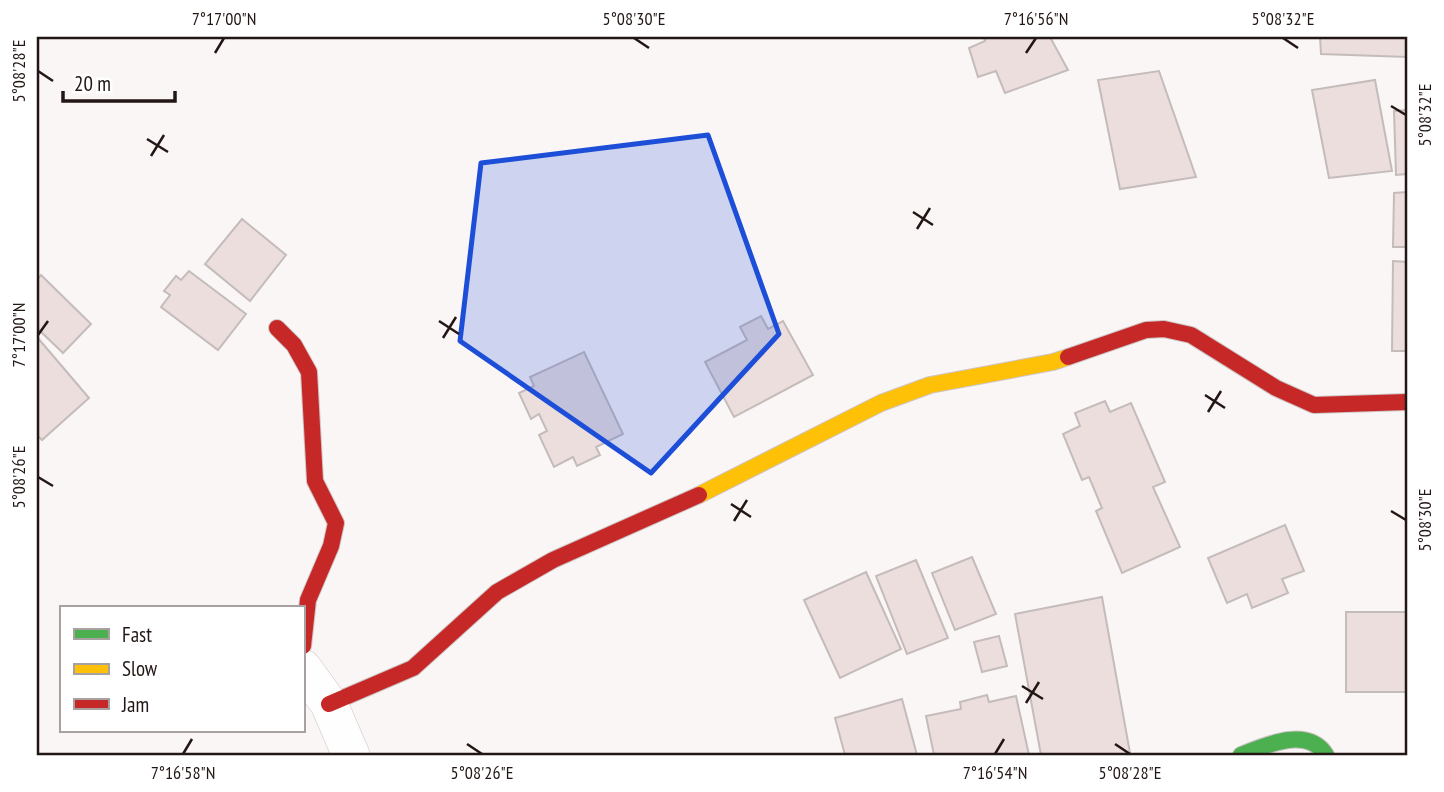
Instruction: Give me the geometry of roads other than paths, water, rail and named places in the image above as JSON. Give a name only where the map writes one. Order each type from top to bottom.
[{"type":"street","points":[[277,328],[294,345],[310,372],[310,419],[315,481],[335,523],[331,546],[309,600],[304,638]]},
{"type":"street","points":[[329,704],[413,668],[496,592],[553,561],[704,493],[881,403],[930,385],[1053,362],[1146,330],[1164,328],[1191,335],[1276,388],[1314,405],[1407,402]]},
{"type":"street","points":[[304,669],[329,704],[351,755]]},
{"type":"street","points":[[1241,755],[1256,748],[1298,739],[1311,740],[1324,749],[1326,755]]}]
